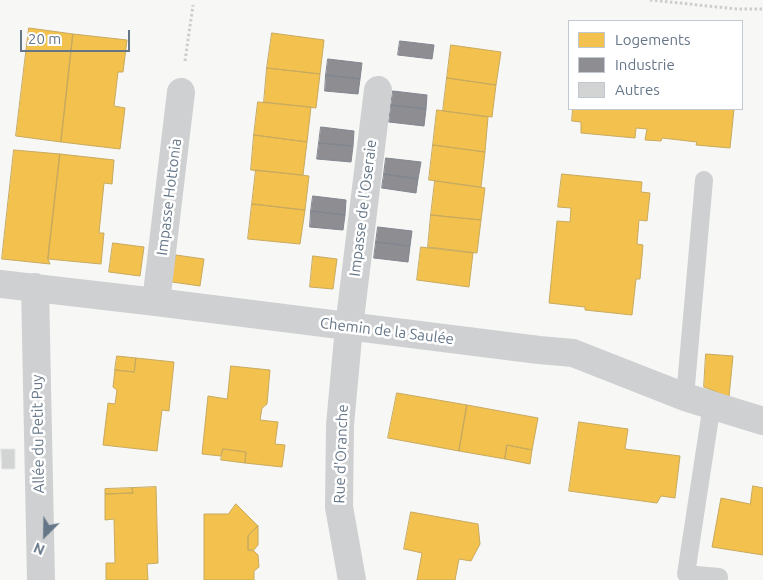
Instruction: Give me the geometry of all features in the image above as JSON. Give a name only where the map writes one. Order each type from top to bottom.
[{"type":"street","name":"Impasse de l'Oseraie","points":[[349,327],[378,90]]},
{"type":"street","name":"Impasse Hottonia","points":[[156,302],[181,92]]},
{"type":"street","name":"Chemin de la Saulée","points":[[0,284],[573,353],[685,397],[763,421]]},
{"type":"street","name":"Allée du Petit Puy","points":[[35,287],[41,580]]},
{"type":"street","name":"Rue d'Oranche","points":[[349,327],[340,425],[338,507],[352,580]]},
{"type":"lane","points":[[685,397],[704,180]]},
{"type":"lane","points":[[712,404],[686,574],[719,577]]},
{"type":"path","points":[[650,0],[763,10]]},
{"type":"path","points":[[698,5],[703,0]]},
{"type":"path","points":[[181,92],[193,4]]},
{"type":"building: Logements","points":[[29,28],[73,34],[61,142],[16,136]]},
{"type":"building: Logements","points":[[272,33],[324,40],[320,74],[267,68]]},
{"type":"building: Logements","points":[[73,34],[127,40],[123,72],[118,72],[114,106],[125,108],[120,149],[61,142]]},
{"type":"building: Logements","points":[[451,45],[501,52],[496,85],[447,78]]},
{"type":"building: Logements","points":[[267,68],[320,74],[316,108],[264,102]]},
{"type":"building: Logements","points":[[447,78],[496,85],[492,117],[443,111]]},
{"type":"building: Logements","points":[[258,102],[311,107],[307,142],[254,135]]},
{"type":"building: Logements","points":[[437,110],[488,117],[485,152],[433,145]]},
{"type":"building: Logements","points":[[573,110],[734,110],[730,148],[696,145],[697,142],[662,138],[661,141],[645,140],[647,129],[636,128],[635,138],[581,133],[581,122],[572,121]]},
{"type":"building: Logements","points":[[254,135],[307,142],[303,175],[251,170]]},
{"type":"building: Logements","points":[[433,145],[485,152],[481,187],[429,180]]},
{"type":"building: Logements","points":[[14,150],[60,154],[48,259],[50,264],[2,259]]},
{"type":"building: Logements","points":[[60,154],[114,160],[112,184],[104,183],[99,233],[104,233],[101,264],[48,259]]},
{"type":"building: Logements","points":[[256,170],[309,176],[305,210],[252,204]]},
{"type":"building: Logements","points":[[562,174],[642,182],[641,192],[650,193],[647,221],[639,220],[637,244],[643,245],[640,279],[636,279],[632,315],[585,310],[585,307],[549,303],[557,221],[570,222],[571,208],[558,207]]},
{"type":"building: Logements","points":[[435,181],[485,188],[481,220],[431,215]]},
{"type":"building: Logements","points":[[252,204],[305,210],[300,244],[248,239]]},
{"type":"building: Logements","points":[[431,215],[481,220],[477,253],[428,247]]},
{"type":"building: Logements","points":[[113,243],[144,247],[140,276],[109,272]]},
{"type":"building: Logements","points":[[421,247],[473,253],[469,287],[417,280]]},
{"type":"building: Logements","points":[[176,255],[204,259],[200,286],[172,282]]},
{"type":"building: Logements","points":[[313,256],[337,259],[333,289],[310,287]]},
{"type":"building: Logements","points":[[706,354],[733,356],[729,397],[704,387]]},
{"type":"building: Logements","points":[[117,356],[136,358],[134,372],[115,370]]},
{"type":"building: Logements","points":[[136,358],[174,362],[169,411],[162,410],[157,451],[103,445],[108,403],[115,404],[117,390],[113,387],[115,370],[134,372]]},
{"type":"building: Logements","points":[[231,366],[270,370],[267,404],[262,408],[260,420],[278,422],[275,444],[285,445],[282,467],[245,463],[246,452],[223,449],[221,456],[202,454],[208,396],[227,399]]},
{"type":"building: Logements","points":[[397,393],[467,405],[459,451],[388,438]]},
{"type":"building: Logements","points":[[467,405],[538,418],[532,450],[507,445],[505,459],[459,451]]},
{"type":"building: Logements","points":[[579,422],[628,429],[625,449],[680,456],[675,498],[661,496],[657,503],[569,491]]},
{"type":"building: Logements","points":[[507,445],[532,450],[530,464],[505,459]]},
{"type":"building: Logements","points":[[223,449],[246,452],[245,463],[221,460]]},
{"type":"building: Logements","points":[[753,486],[763,488],[763,555],[712,547],[721,498],[750,504]]},
{"type":"building: Logements","points":[[156,487],[158,563],[147,564],[148,580],[106,580],[106,563],[115,563],[114,519],[105,520],[105,494],[133,493],[132,488]]},
{"type":"building: Logements","points":[[132,488],[133,493],[105,494],[105,489]]},
{"type":"building: Logements","points":[[236,504],[258,526],[248,536],[248,550],[253,550],[258,555],[259,567],[254,571],[254,580],[204,580],[204,514],[228,514]]},
{"type":"building: Logements","points":[[411,512],[478,524],[480,544],[471,561],[459,559],[455,580],[417,580],[422,553],[404,549]]},
{"type":"building: Logements","points":[[258,526],[258,545],[253,551],[248,550],[248,536]]},
{"type":"building: Industrie","points":[[400,41],[434,45],[432,59],[398,55]]},
{"type":"building: Industrie","points":[[328,59],[362,63],[360,79],[326,75]]},
{"type":"building: Industrie","points":[[326,75],[360,79],[358,94],[325,91]]},
{"type":"building: Industrie","points":[[393,91],[427,95],[426,109],[391,105]]},
{"type":"building: Industrie","points":[[391,105],[426,109],[424,126],[389,122]]},
{"type":"building: Industrie","points":[[321,127],[354,131],[353,146],[319,143]]},
{"type":"building: Industrie","points":[[319,143],[353,146],[351,162],[317,159]]},
{"type":"building: Industrie","points":[[386,158],[421,162],[418,179],[384,174]]},
{"type":"building: Industrie","points":[[384,174],[418,179],[416,193],[382,188]]},
{"type":"building: Industrie","points":[[313,196],[346,200],[345,215],[311,211]]},
{"type":"building: Industrie","points":[[311,211],[345,215],[343,230],[310,227]]},
{"type":"building: Industrie","points":[[378,227],[412,231],[410,246],[376,242]]},
{"type":"building: Industrie","points":[[376,242],[410,246],[408,262],[374,258]]},
{"type":"building: Autres","points":[[1,449],[15,449],[15,469],[2,469]]}]
